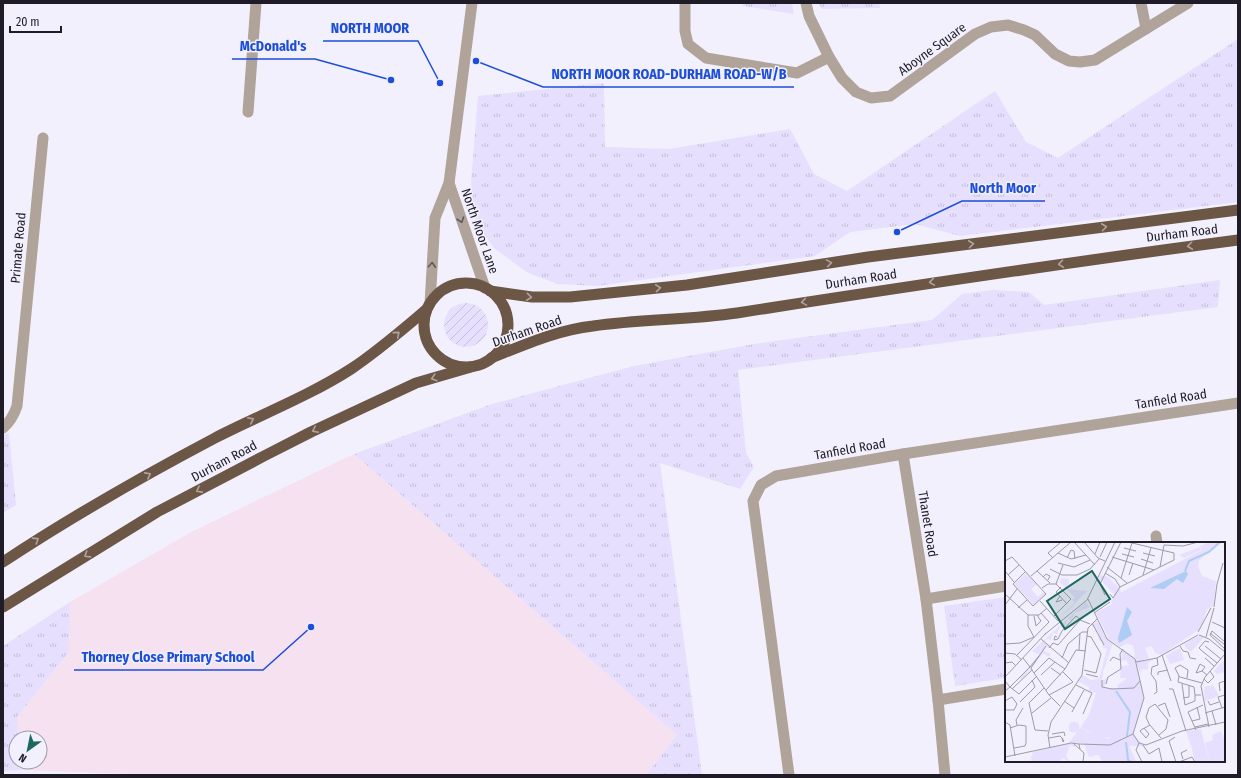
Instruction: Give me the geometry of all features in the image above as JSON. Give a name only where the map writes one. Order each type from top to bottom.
[{"type":"highway","name":"Durham Road","points":[[488,290],[532,297],[570,298],[687,285],[868,257],[1238,210]]},
{"type":"highway","name":"Durham Road","points":[[491,358],[550,335],[591,326],[632,321],[707,317],[976,276],[1238,240]]},
{"type":"highway","name":"Durham Road","points":[[3,562],[50,531],[129,485],[350,369],[388,342],[428,306],[442,290],[454,285],[466,283],[479,285],[488,290],[500,301],[503,306],[506,312],[508,325],[506,338],[500,349],[482,364],[416,383],[365,406],[278,449],[157,512],[3,607]]},
{"type":"highway","points":[[428,306],[424,322],[425,334],[429,346],[437,355],[447,362],[459,366],[471,367]]},
{"type":"street","points":[[248,112],[256,3]]},
{"type":"street","name":"North Moor Lane","points":[[428,306],[435,218],[449,183],[472,3]]},
{"type":"street","points":[[685,3],[685,31],[688,44],[706,58],[797,72],[829,57]]},
{"type":"street","name":"Aboyne Square","points":[[806,3],[809,16],[829,57],[842,78],[856,92],[871,98],[890,96],[974,34],[991,27],[1008,25],[1024,30],[1035,35],[1055,54],[1069,61],[1080,62],[1095,60],[1188,3]]},
{"type":"street","points":[[1141,3],[1146,29]]},
{"type":"street","name":"Primate Road","points":[[3,428],[8,424],[14,415],[17,406],[43,138]]},
{"type":"street","name":"North Moor Lane","points":[[449,183],[488,290]]},
{"type":"street","name":"Tanfield Road","points":[[789,775],[753,501],[761,485],[776,476],[903,454],[1238,403]]},
{"type":"street","name":"Thanet Road","points":[[903,454],[926,599],[945,775]]},
{"type":"street","points":[[926,599],[1005,586]]},
{"type":"street","points":[[938,700],[1005,689]]},
{"type":"shaded area","points":[[354,454],[677,735],[646,775],[153,775],[22,770],[48,770],[48,730],[18,730],[17,717],[69,652],[70,602],[191,532]]},
{"type":"green space","points":[[741,3],[792,3],[794,14],[743,6]]},
{"type":"green space","points":[[818,3],[879,3],[880,8],[822,9]]},
{"type":"green space","points":[[1238,39],[1238,202],[960,236],[915,224],[850,232],[815,256],[597,286],[558,284],[528,273],[494,248],[481,230],[474,212],[471,182],[478,96],[604,83],[605,147],[669,149],[790,129],[814,174],[847,191],[995,91],[1026,142],[1058,158]]},
{"type":"green space","points":[[1220,280],[1218,307],[738,370],[746,453],[754,467],[740,489],[660,463],[702,775],[646,775],[677,735],[354,454],[492,404],[634,366],[760,343],[932,320],[962,294],[993,290],[1029,292],[1044,305]]},
{"type":"green space","points":[[470,303],[482,309],[487,317],[487,333],[482,341],[474,346],[462,347],[450,341],[445,333],[444,321],[450,309],[458,304]]},
{"type":"green space","points":[[9,433],[16,505],[3,513],[3,435]]},
{"type":"green space","points":[[1005,597],[1005,678],[955,686],[944,606]]},
{"type":"green space","points":[[70,602],[69,652],[17,717],[18,730],[8,730],[8,770],[22,770],[3,771],[3,646]]},
{"type":"place","name":"NORTH MOOR ROAD-DURHAM ROAD-W/B","points":[[476,61]]},
{"type":"place","name":"McDonald's","points":[[391,80]]},
{"type":"place","name":"NORTH MOOR","points":[[440,83]]},
{"type":"place","name":"North Moor","points":[[897,232]]},
{"type":"place","name":"Thorney Close Primary School","points":[[311,627]]}]
